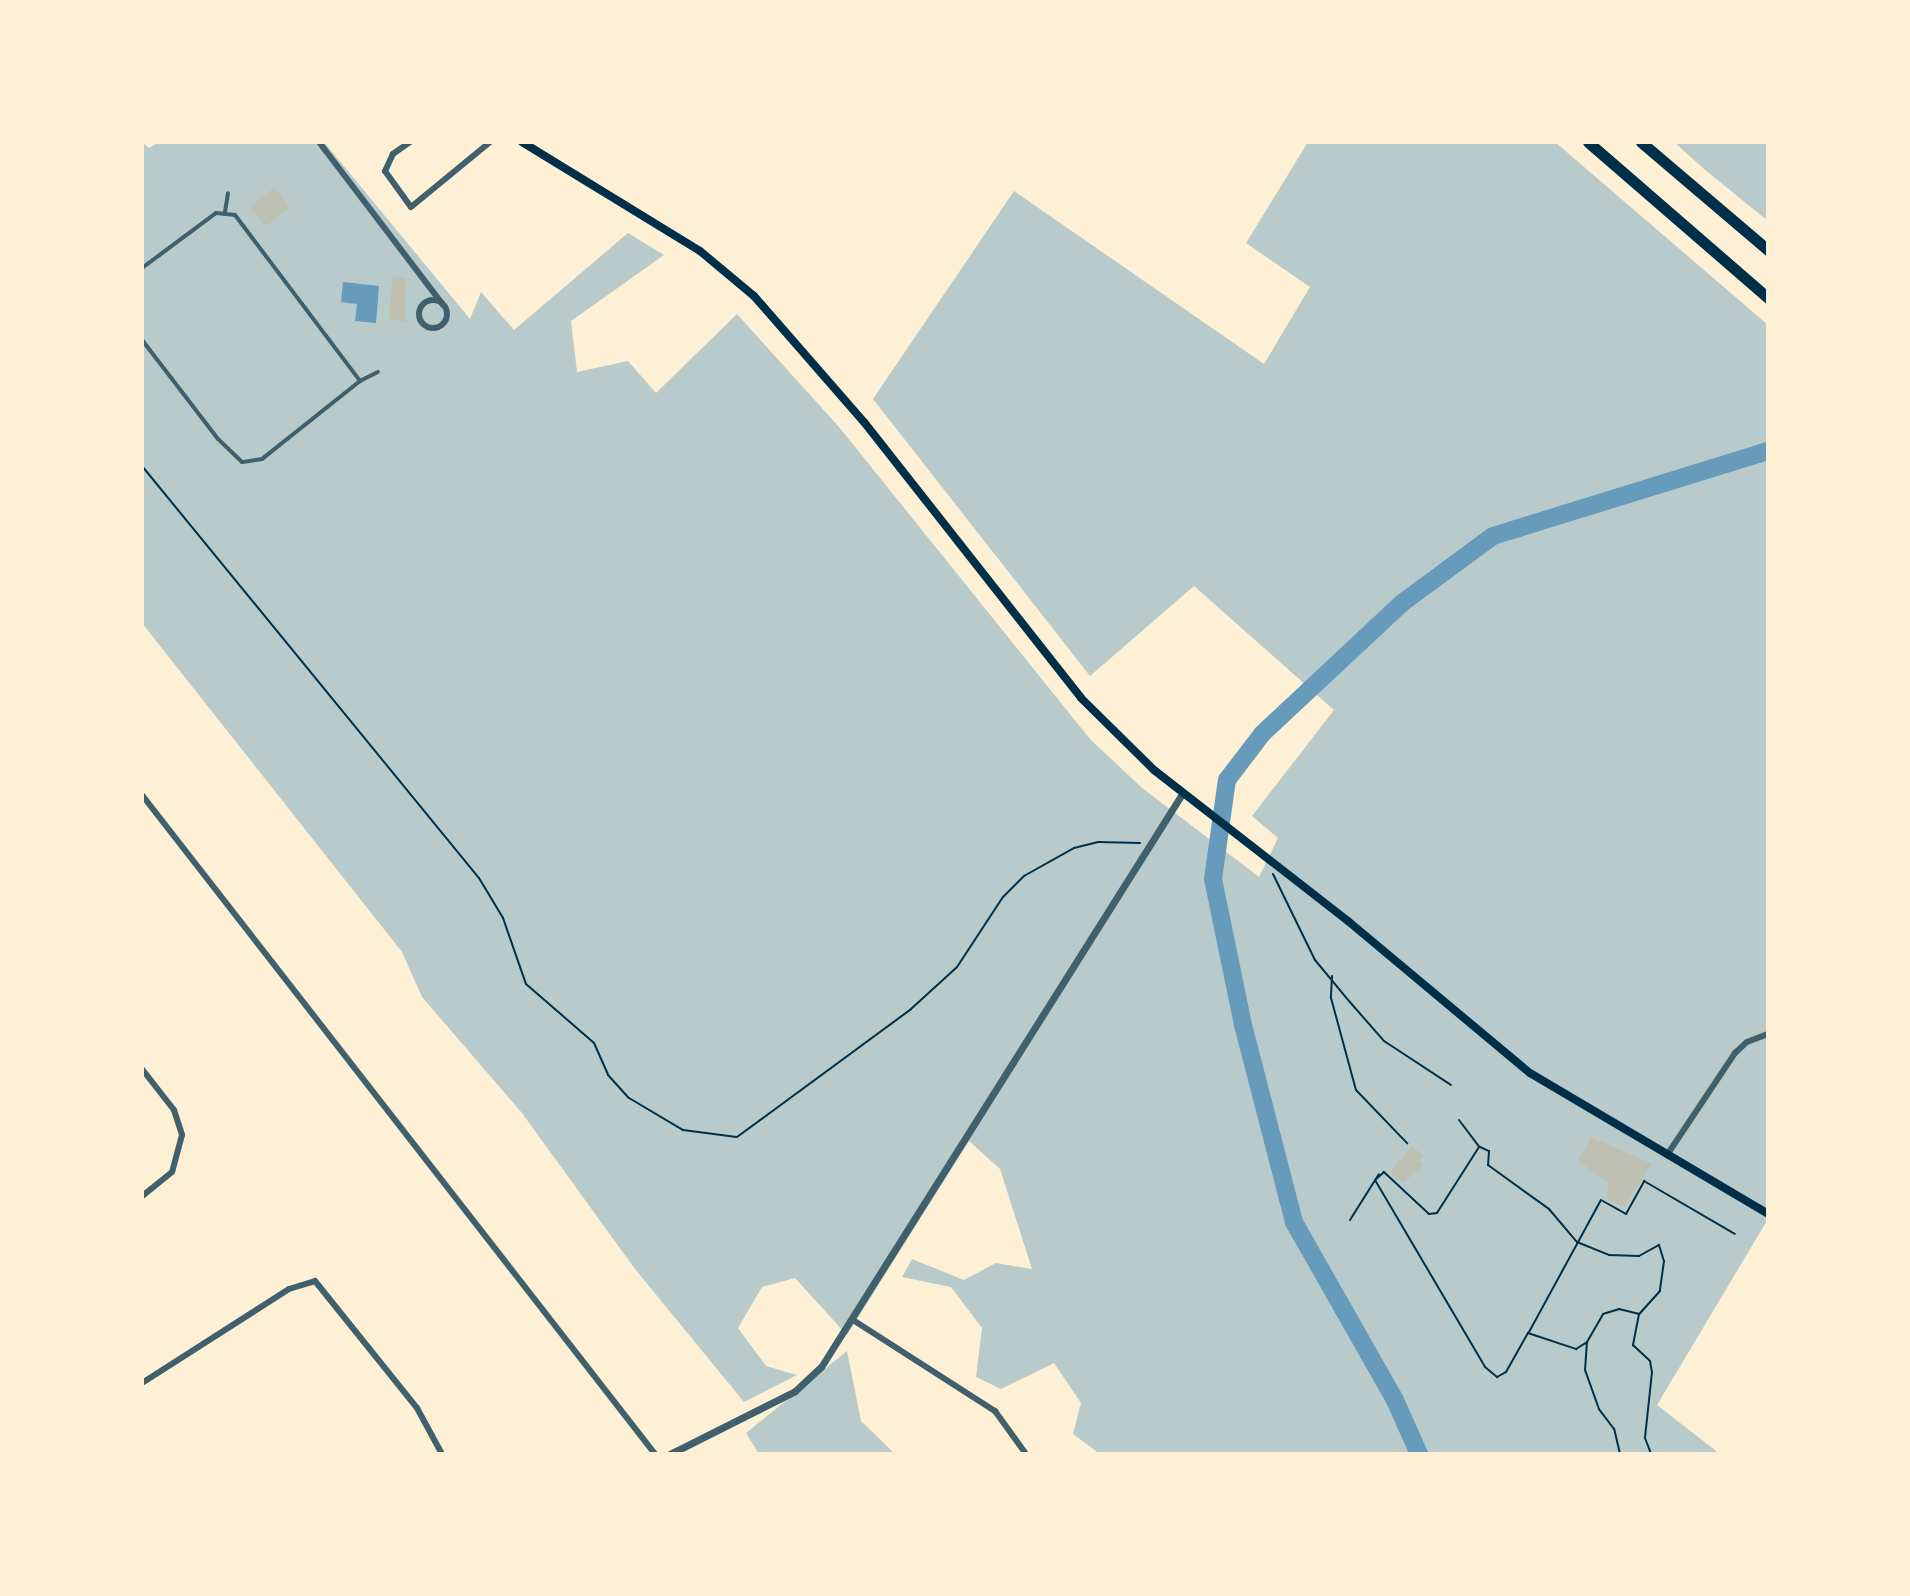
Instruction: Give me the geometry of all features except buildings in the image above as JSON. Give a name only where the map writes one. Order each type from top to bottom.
[{"type":"highway","points":[[1588,142],[1768,298]]},
{"type":"highway","points":[[1641,142],[1768,250]]},
{"type":"main road","points":[[522,142],[700,251],[754,296],[864,422],[1081,698],[1171,785],[1258,850],[1530,1073],[1768,1214]]},
{"type":"street","points":[[319,142],[443,305],[446,317],[441,324],[429,327],[422,322],[419,313],[426,302],[443,305]]},
{"type":"street","points":[[410,142],[393,154],[385,171],[411,207],[490,142]]},
{"type":"street","points":[[225,212],[228,193]]},
{"type":"street","points":[[142,268],[216,213],[225,212],[243,222],[360,381]]},
{"type":"street","points":[[142,340],[218,439],[242,462],[262,459],[360,381],[378,372]]},
{"type":"street","points":[[670,1454],[795,1391],[821,1367],[1182,794]]},
{"type":"street","points":[[142,795],[655,1454]]},
{"type":"street","points":[[1667,1155],[1735,1053],[1768,1034]]},
{"type":"street","points":[[142,1069],[174,1110],[182,1135],[172,1172],[142,1196]]},
{"type":"street","points":[[142,1383],[289,1289],[315,1281],[399,1383],[442,1454]]},
{"type":"street","points":[[853,1320],[995,1411],[1026,1454]]},
{"type":"path","points":[[142,466],[479,878],[503,918],[526,984],[594,1043],[608,1075],[629,1098],[683,1130],[737,1137],[911,1009],[957,967],[1003,897],[1024,876],[1074,848],[1098,842],[1141,843]]},
{"type":"path","points":[[1272,872],[1315,960],[1332,975],[1384,1041],[1451,1085]]},
{"type":"path","points":[[1332,975],[1331,998],[1356,1090],[1407,1143]]},
{"type":"path","points":[[1459,1120],[1479,1147],[1489,1151],[1488,1165],[1549,1209],[1577,1242],[1609,1255],[1639,1256],[1659,1245],[1664,1261],[1660,1291],[1639,1314],[1633,1345],[1650,1361],[1652,1372],[1645,1438],[1651,1454]]},
{"type":"path","points":[[1384,1172],[1429,1214],[1437,1213],[1479,1147]]},
{"type":"path","points":[[1350,1220],[1373,1176],[1384,1172]]},
{"type":"path","points":[[1384,1172],[1375,1180],[1485,1367],[1497,1377],[1506,1372],[1601,1200],[1626,1214],[1644,1181],[1735,1234]]},
{"type":"path","points":[[1620,1454],[1614,1429],[1599,1409],[1585,1370],[1587,1342],[1603,1314],[1619,1309],[1639,1314]]},
{"type":"path","points":[[1528,1333],[1576,1349],[1587,1342]]},
{"type":"shaded area","points":[[142,142],[149,148],[159,142],[324,142],[470,319],[481,292],[514,330],[628,233],[664,255],[571,321],[577,372],[628,361],[656,393],[737,314],[839,427],[1090,739],[1141,787],[1259,877],[1278,838],[1252,816],[1334,710],[1194,586],[1090,676],[873,399],[1014,191],[1264,364],[1310,287],[1246,243],[1308,142],[1555,142],[1768,325],[1768,1219],[1657,1405],[1720,1454],[1100,1454],[1073,1434],[1081,1403],[1054,1363],[1001,1389],[976,1377],[982,1328],[951,1287],[902,1277],[912,1259],[964,1280],[996,1263],[1032,1269],[1000,1169],[969,1141],[847,1335],[795,1278],[762,1287],[738,1328],[766,1366],[797,1375],[744,1402],[635,1269],[522,1113],[422,997],[402,952],[142,623]]},
{"type":"shaded area","points":[[1674,142],[1768,142],[1768,221],[1704,169]]},
{"type":"shaded area","points":[[847,1351],[861,1421],[895,1454],[759,1454],[746,1433]]},
{"type":"water","points":[[343,282],[379,286],[376,323],[355,321],[357,304],[341,302]]},
{"type":"waterway","points":[[1419,1454],[1395,1400],[1294,1222],[1243,1025],[1213,879],[1227,780],[1262,734],[1402,603],[1493,536],[1768,451]]}]
